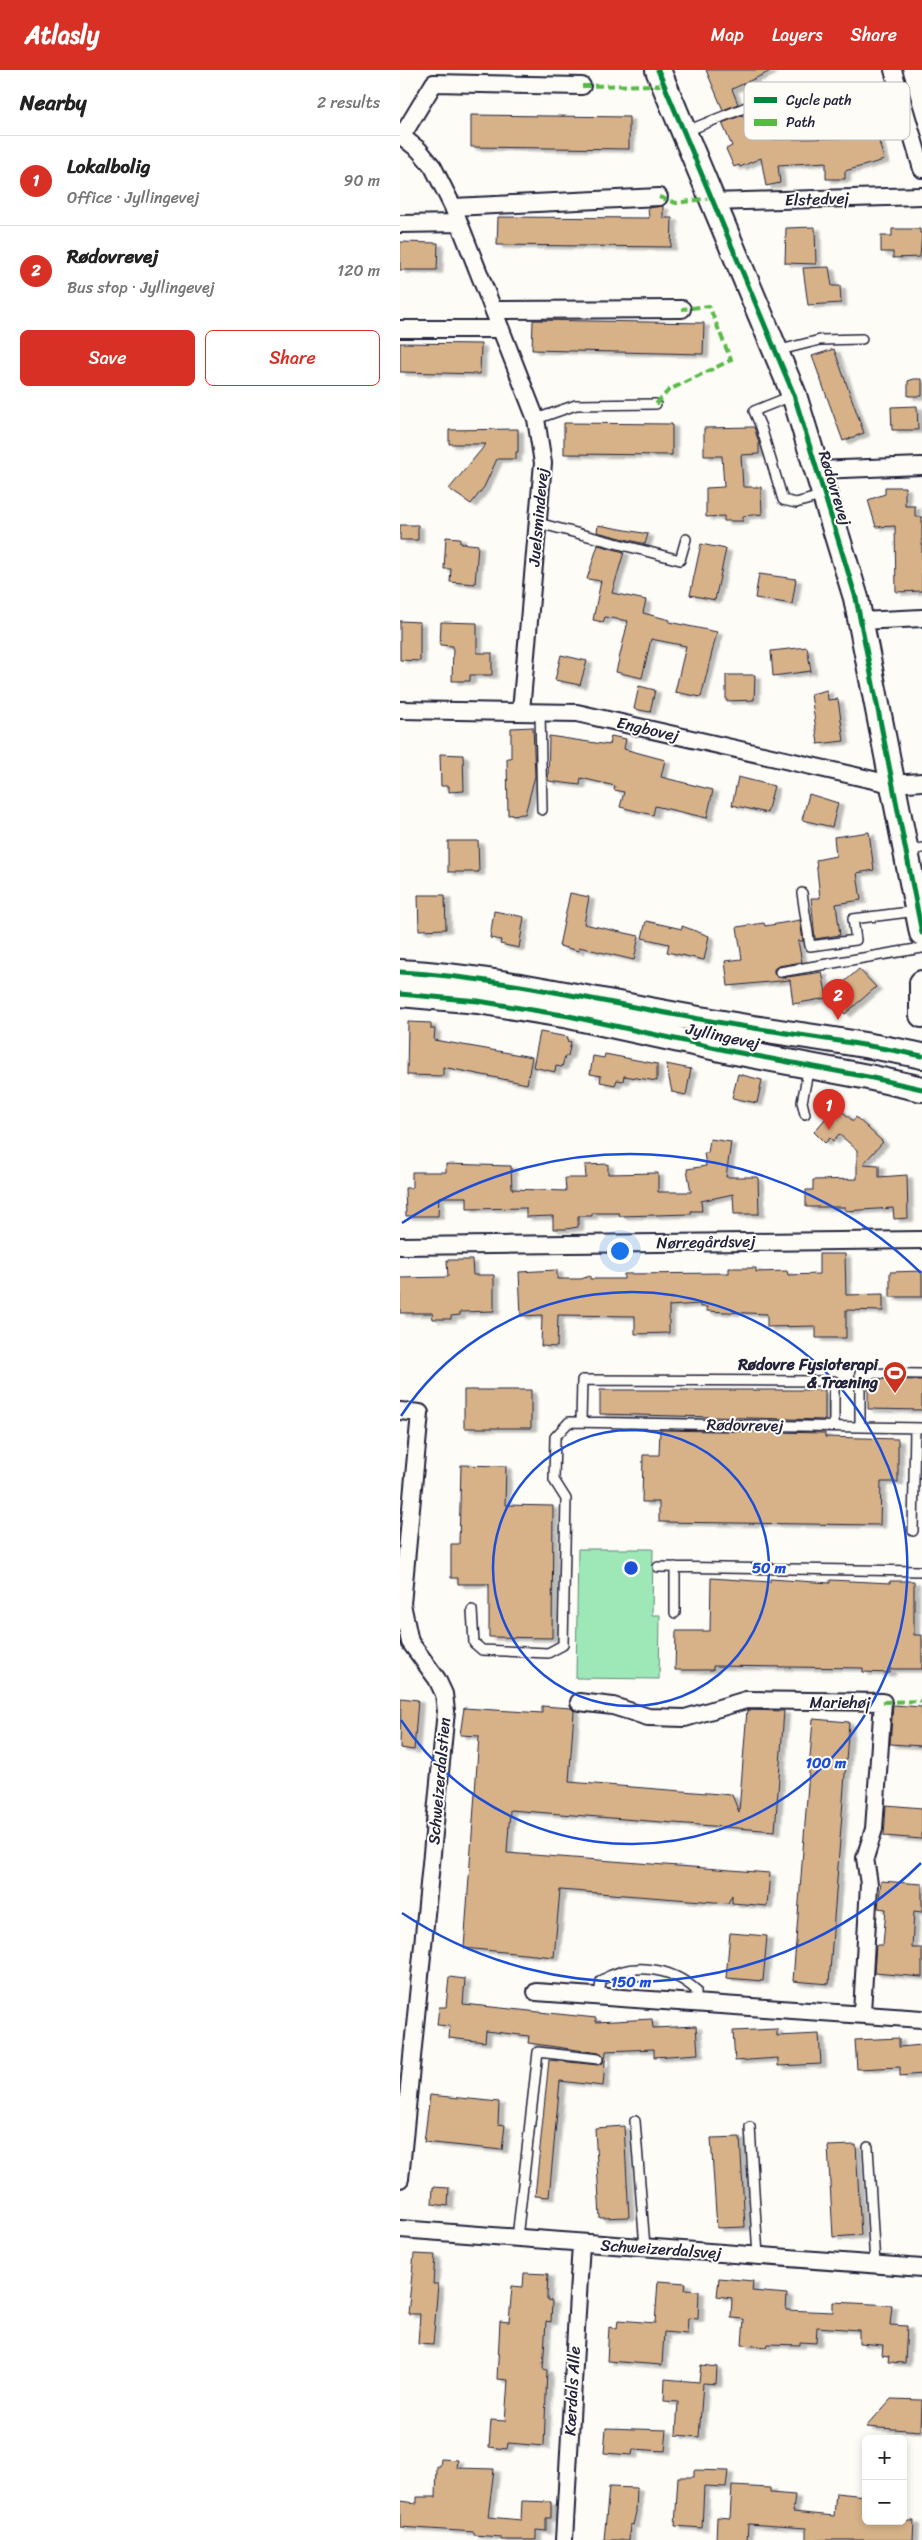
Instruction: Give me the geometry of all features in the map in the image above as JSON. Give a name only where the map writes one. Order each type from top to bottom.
[{"type":"street","name":"Rødovrevej","points":[[658,70],[794,395],[856,598],[891,784],[913,850],[920,922]]},
{"type":"street","points":[[893,70],[897,82]]},
{"type":"street","points":[[401,135],[434,83],[582,86]]},
{"type":"street","points":[[910,128],[922,169]]},
{"type":"street","name":"Juelsmindevej","points":[[401,135],[433,167],[459,223],[536,418],[543,463],[521,711]]},
{"type":"street","name":"Elstedvej","points":[[712,202],[922,196]]},
{"type":"street","points":[[452,207],[659,197]]},
{"type":"street","points":[[400,224],[459,223]]},
{"type":"street","points":[[494,310],[682,309]]},
{"type":"street","points":[[400,329],[501,329]]},
{"type":"street","points":[[817,470],[922,466]]},
{"type":"street","points":[[861,621],[922,618]]},
{"type":"street","name":"Engbovej","points":[[400,710],[577,713],[891,784],[922,782]]},
{"type":"street","name":"Jyllingevej","points":[[400,972],[457,975],[717,1022],[883,1048],[922,1056]]},
{"type":"street","points":[[922,983],[922,1015]]},
{"type":"street","name":"Jyllingevej","points":[[400,994],[478,1001],[569,1016],[735,1052],[922,1089]]},
{"type":"street","name":"Nørregårdsvej","points":[[400,1246],[922,1240]]},
{"type":"street","name":"Schweizerdalstien","points":[[400,1411],[420,1413],[402,1604],[410,1642],[437,1679],[444,1694],[446,1711],[400,2179]]},
{"type":"street","name":"Mariehøj","points":[[579,1702],[613,1706],[648,1717],[685,1718],[746,1700],[883,1702],[874,1829],[865,1858],[870,1884],[862,2013]]},
{"type":"street","points":[[536,1992],[862,2013],[922,2019]]},
{"type":"street","name":"Schweizerdalsvej","points":[[400,2229],[922,2268]]},
{"type":"street","name":"Kærdals Alle","points":[[564,2540],[581,2243]]},
{"type":"lane","points":[[684,132],[744,108]]},
{"type":"lane","points":[[776,351],[820,340],[862,339]]},
{"type":"lane","points":[[794,395],[754,411],[761,426],[784,500],[796,503],[824,495]]},
{"type":"lane","points":[[536,418],[576,405],[656,404]]},
{"type":"lane","points":[[538,523],[680,560],[686,539]]},
{"type":"lane","points":[[540,712],[542,810]]},
{"type":"lane","points":[[802,893],[810,946],[856,940],[854,919],[920,922]]},
{"type":"lane","points":[[780,972],[922,948]]},
{"type":"lane","points":[[805,1114],[802,1102],[810,1066]]},
{"type":"lane","points":[[860,1427],[860,1373],[922,1374]]},
{"type":"lane","points":[[582,1422],[582,1380],[834,1381],[834,1426]]},
{"type":"lane","name":"Rødovrevej","points":[[472,1610],[474,1643],[482,1650],[548,1653],[563,1645],[566,1499],[554,1480],[555,1437],[569,1422],[918,1428]]},
{"type":"lane","points":[[913,1531],[918,1428]]},
{"type":"lane","points":[[658,1567],[922,1571]]},
{"type":"lane","points":[[675,1567],[675,1612]]},
{"type":"lane","points":[[599,1997],[601,1981],[607,1977],[622,1972],[642,1969],[666,1972],[685,1979],[696,1990],[696,2003]]},
{"type":"lane","points":[[517,2238],[538,2052],[598,2059]]},
{"type":"lane","points":[[635,2122],[645,2247]]},
{"type":"lane","points":[[750,2127],[758,2256]]},
{"type":"lane","points":[[868,2147],[875,2265]]},
{"type":"green space","points":[[578,1549],[653,1549],[652,1615],[660,1615],[659,1679],[576,1678]]},
{"type":"building","points":[[706,70],[771,70],[732,89],[738,104],[723,110]]},
{"type":"building","points":[[471,115],[629,117],[629,149],[471,147]]},
{"type":"building","points":[[743,115],[744,140],[879,140],[884,160],[845,171],[845,179],[826,179],[826,162],[778,165],[780,183],[766,186],[761,158],[740,167],[739,165],[734,167],[726,149],[732,146],[722,123]]},
{"type":"building","points":[[663,206],[663,218],[672,218],[671,247],[497,245],[498,217],[649,218],[648,208]]},
{"type":"building","points":[[815,227],[816,264],[785,263],[786,228]]},
{"type":"building","points":[[892,229],[920,229],[920,233],[922,233],[920,257],[893,258],[893,252],[881,252],[881,236],[892,236]]},
{"type":"building","points":[[400,242],[438,243],[437,270],[400,270]]},
{"type":"building","points":[[829,267],[832,286],[840,286],[841,303],[808,305],[803,268]]},
{"type":"building","points":[[533,320],[704,323],[703,354],[532,350]]},
{"type":"building","points":[[400,343],[481,344],[480,374],[400,372]]},
{"type":"building","points":[[834,349],[864,433],[843,441],[812,356]]},
{"type":"building","points":[[922,379],[922,396],[908,396],[908,381]]},
{"type":"building","points":[[917,406],[918,430],[892,430],[891,407]]},
{"type":"building","points":[[564,423],[672,424],[672,455],[564,454]]},
{"type":"building","points":[[754,427],[759,443],[759,454],[741,455],[743,487],[761,487],[762,514],[743,516],[743,521],[724,521],[724,516],[706,517],[706,488],[724,487],[722,456],[704,456],[704,428]]},
{"type":"building","points":[[518,429],[518,452],[516,452],[516,459],[497,459],[484,487],[471,504],[449,489],[486,444],[449,444],[449,430]]},
{"type":"building","points":[[885,487],[905,487],[905,506],[915,506],[915,517],[922,517],[922,591],[896,592],[895,526],[876,527],[868,500],[885,494]]},
{"type":"building","points":[[400,525],[418,525],[418,540],[400,540]]},
{"type":"building","points":[[598,525],[648,534],[645,544],[597,532]]},
{"type":"building","points":[[446,537],[460,538],[460,543],[478,545],[475,584],[450,582],[451,569],[444,569]]},
{"type":"building","points":[[701,544],[726,549],[715,600],[690,595]]},
{"type":"building","points":[[598,545],[624,552],[612,593],[646,600],[643,613],[670,620],[669,622],[717,632],[701,697],[675,692],[686,646],[651,639],[642,678],[616,672],[628,621],[605,617],[603,622],[593,620],[601,581],[587,579]]},
{"type":"building","points":[[759,574],[796,579],[792,604],[755,598]]},
{"type":"building","points":[[400,621],[420,622],[420,661],[400,660]]},
{"type":"building","points":[[441,622],[477,623],[477,653],[492,653],[492,675],[470,675],[470,681],[452,681],[453,646],[440,645]]},
{"type":"building","points":[[807,647],[811,671],[773,676],[771,651]]},
{"type":"building","points":[[561,655],[587,661],[580,685],[555,680]]},
{"type":"building","points":[[726,675],[755,675],[754,700],[726,701]]},
{"type":"building","points":[[639,686],[655,690],[650,712],[634,709]]},
{"type":"building","points":[[827,690],[828,700],[838,699],[844,741],[818,744],[811,694]]},
{"type":"building","points":[[533,727],[535,776],[525,814],[508,815],[507,758],[511,758],[511,728]]},
{"type":"building","points":[[549,736],[609,745],[611,736],[626,739],[624,749],[665,760],[661,777],[713,790],[707,818],[655,806],[653,815],[620,807],[624,792],[614,790],[615,786],[581,778],[580,785],[548,781]]},
{"type":"building","points":[[440,754],[463,755],[464,791],[449,792],[449,786],[441,786]]},
{"type":"building","points":[[738,777],[774,786],[767,813],[732,805]]},
{"type":"building","points":[[809,794],[838,803],[832,827],[802,820]]},
{"type":"building","points":[[869,832],[874,870],[857,873],[861,900],[836,904],[840,935],[815,939],[811,898],[820,898],[816,860],[836,856],[834,837]]},
{"type":"building","points":[[448,841],[478,841],[479,872],[448,872]]},
{"type":"building","points":[[570,893],[589,897],[584,924],[639,936],[634,960],[579,947],[579,951],[559,946]]},
{"type":"building","points":[[418,895],[445,895],[446,929],[419,930]]},
{"type":"building","points":[[494,911],[524,917],[519,948],[500,944],[501,940],[490,938]]},
{"type":"building","points":[[800,920],[803,941],[798,941],[802,962],[778,966],[774,969],[774,974],[781,978],[822,972],[827,998],[793,1004],[790,980],[728,986],[725,961],[742,959],[737,927],[764,923],[765,926]]},
{"type":"building","points":[[646,921],[682,929],[682,926],[709,936],[704,960],[667,952],[669,944],[642,938]]},
{"type":"building","points":[[859,969],[876,987],[845,1014],[828,996]]},
{"type":"building","points":[[408,1022],[431,1023],[431,1029],[435,1029],[434,1040],[532,1057],[527,1084],[443,1067],[443,1076],[407,1075]]},
{"type":"building","points":[[540,1032],[568,1037],[567,1041],[571,1042],[568,1056],[565,1056],[562,1067],[556,1066],[555,1072],[533,1067]]},
{"type":"building","points":[[605,1054],[657,1064],[657,1081],[624,1076],[623,1081],[617,1080],[615,1085],[600,1082],[601,1076],[590,1074],[593,1056],[604,1058]]},
{"type":"building","points":[[666,1064],[691,1069],[686,1095],[672,1092]]},
{"type":"building","points":[[738,1074],[762,1080],[757,1103],[732,1098]]},
{"type":"building","points":[[836,1106],[853,1121],[856,1117],[883,1142],[863,1164],[879,1165],[879,1177],[907,1175],[908,1218],[894,1219],[893,1208],[845,1211],[845,1207],[806,1207],[806,1190],[813,1190],[813,1180],[857,1179],[857,1150],[839,1134],[833,1141],[830,1138],[825,1143],[814,1132]]},
{"type":"building","points":[[710,1139],[731,1142],[726,1177],[758,1177],[759,1214],[734,1214],[733,1194],[701,1201],[702,1211],[691,1211],[691,1214],[620,1216],[619,1213],[592,1213],[592,1216],[578,1216],[578,1227],[566,1229],[553,1229],[553,1216],[526,1217],[526,1208],[467,1209],[467,1197],[439,1197],[438,1216],[406,1216],[405,1188],[412,1188],[412,1172],[446,1172],[446,1164],[511,1166],[512,1189],[566,1191],[565,1178],[586,1178],[585,1165],[608,1164],[608,1174],[658,1173],[658,1192],[691,1192],[687,1169],[706,1166],[704,1153],[708,1153]]},
{"type":"building","points":[[819,1254],[845,1254],[846,1295],[883,1294],[883,1311],[846,1310],[846,1338],[816,1338],[816,1326],[767,1327],[767,1314],[707,1311],[707,1307],[700,1307],[700,1304],[669,1306],[669,1333],[635,1334],[635,1316],[558,1315],[557,1347],[541,1346],[542,1315],[521,1316],[519,1272],[557,1270],[557,1279],[581,1279],[590,1276],[590,1279],[624,1279],[624,1274],[729,1273],[729,1268],[756,1268],[756,1272],[787,1271],[788,1275],[819,1274]]},
{"type":"building","points":[[447,1260],[472,1260],[473,1275],[494,1275],[494,1311],[460,1312],[460,1315],[451,1316],[451,1319],[433,1319],[432,1313],[400,1313],[400,1278],[448,1277]]},
{"type":"building","points":[[922,1271],[922,1297],[890,1297],[890,1272]]},
{"type":"building","name":"Rødovre Fysioterapi & Træning","points":[[868,1379],[922,1380],[922,1410],[868,1409]]},
{"type":"building","points":[[464,1390],[531,1390],[531,1428],[464,1428]]},
{"type":"building","points":[[600,1390],[825,1390],[825,1420],[600,1414]]},
{"type":"building","points":[[660,1430],[825,1433],[825,1437],[898,1439],[898,1482],[881,1482],[880,1525],[659,1522],[659,1502],[642,1502],[643,1455],[659,1455]]},
{"type":"building","points":[[461,1465],[506,1466],[505,1505],[553,1506],[552,1638],[489,1637],[489,1584],[458,1584],[458,1578],[451,1578],[451,1544],[459,1544]]},
{"type":"building","points":[[711,1578],[770,1582],[770,1579],[830,1583],[830,1580],[890,1583],[890,1581],[914,1581],[914,1635],[922,1635],[922,1669],[890,1669],[890,1673],[863,1672],[863,1668],[713,1666],[713,1670],[675,1670],[676,1631],[710,1631]]},
{"type":"building","points":[[401,1698],[418,1700],[414,1750],[400,1748]]},
{"type":"building","points":[[893,1705],[922,1707],[922,1746],[890,1744]]},
{"type":"building","points":[[542,1706],[571,1708],[574,1711],[569,1782],[732,1795],[739,1812],[747,1710],[784,1711],[775,1831],[510,1810],[507,1853],[770,1873],[767,1906],[732,1903],[732,1895],[728,1903],[560,1890],[554,1957],[464,1948],[479,1736],[460,1735],[464,1708],[542,1713]]},
{"type":"building","points":[[813,1719],[849,1722],[829,1984],[793,1981]]},
{"type":"building","points":[[886,1805],[922,1808],[922,1839],[884,1836]]},
{"type":"building","points":[[881,1881],[922,1884],[922,1912],[914,1911],[912,1948],[922,1948],[922,1977],[874,1973],[876,1945],[883,1945],[886,1909],[878,1908]]},
{"type":"building","points":[[730,1933],[767,1936],[763,1981],[726,1978]]},
{"type":"building","points":[[449,1977],[465,1979],[463,2004],[596,2018],[596,2022],[652,2019],[653,2028],[696,2026],[698,2054],[654,2057],[654,2049],[606,2051],[603,2086],[560,2081],[549,2197],[535,2196],[549,2060],[598,2065],[603,2063],[604,2057],[599,2053],[528,2043],[529,2036],[486,2031],[485,2042],[449,2038],[450,2026],[437,2025],[439,2007],[446,2007]]},
{"type":"building","points":[[777,2029],[777,2036],[819,2034],[821,2064],[778,2066],[778,2058],[735,2061],[733,2031]]},
{"type":"building","points":[[899,2038],[899,2047],[922,2045],[922,2074],[900,2076],[900,2067],[857,2069],[855,2040]]},
{"type":"building","points":[[430,2095],[499,2102],[498,2124],[505,2125],[502,2150],[424,2142]]},
{"type":"building","points":[[624,2126],[629,2217],[600,2218],[595,2128]]},
{"type":"building","points":[[740,2137],[745,2227],[717,2228],[711,2138]]},
{"type":"building","points":[[856,2145],[861,2235],[833,2237],[828,2146]]},
{"type":"building","points":[[433,2187],[449,2188],[448,2206],[432,2204]]},
{"type":"building","points":[[414,2254],[435,2255],[433,2284],[438,2284],[433,2345],[418,2344],[420,2314],[408,2314]]},
{"type":"building","points":[[524,2273],[548,2274],[547,2300],[552,2301],[551,2322],[546,2321],[543,2369],[547,2370],[544,2446],[508,2443],[507,2449],[489,2447],[491,2420],[505,2421],[508,2380],[497,2379],[500,2321],[509,2322],[512,2286],[523,2287]]},
{"type":"building","points":[[719,2278],[753,2281],[752,2291],[787,2294],[786,2310],[833,2312],[833,2302],[892,2305],[890,2325],[907,2326],[905,2363],[888,2362],[889,2356],[882,2355],[883,2345],[859,2343],[859,2330],[817,2327],[816,2343],[800,2342],[800,2345],[768,2344],[767,2347],[742,2345],[744,2319],[731,2318],[732,2298],[717,2296]]},
{"type":"building","points":[[658,2281],[686,2283],[685,2290],[699,2291],[698,2319],[688,2318],[687,2334],[664,2332],[662,2365],[607,2361],[609,2327],[617,2328],[618,2320],[655,2323]]},
{"type":"building","points":[[701,2365],[717,2367],[716,2384],[703,2383],[699,2437],[676,2435],[678,2402],[664,2401],[665,2379],[699,2382]]},
{"type":"building","points":[[891,2399],[922,2400],[921,2431],[866,2427]]},
{"type":"building","points":[[606,2428],[667,2430],[665,2451],[633,2449],[632,2455],[604,2453]]},
{"type":"building","points":[[441,2459],[458,2460],[457,2468],[494,2469],[488,2517],[521,2520],[522,2501],[551,2502],[551,2518],[546,2518],[546,2531],[536,2530],[536,2540],[501,2540],[501,2537],[474,2535],[474,2532],[400,2527],[400,2501],[417,2503],[417,2497],[436,2497],[437,2467],[440,2467]]},
{"type":"building","points":[[694,2470],[728,2471],[726,2487],[704,2486],[702,2528],[675,2526],[678,2477],[694,2477]]},
{"type":"building","points":[[732,2486],[770,2488],[770,2493],[795,2495],[793,2512],[834,2516],[836,2493],[862,2496],[862,2525],[907,2525],[907,2521],[914,2521],[913,2540],[806,2540],[806,2528],[748,2524],[747,2540],[716,2540],[717,2517],[730,2518]]},
{"type":"building","points":[[609,2487],[637,2488],[636,2512],[633,2525],[630,2524],[629,2540],[604,2540]]},
{"type":"marked path","points":[[582,86],[664,85]]},
{"type":"marked path","points":[[659,197],[676,203],[711,198]]},
{"type":"marked path","points":[[656,404],[669,390],[731,360],[709,306],[682,309]]},
{"type":"marked path","points":[[883,1702],[922,1701]]},
{"type":"cycle path","points":[[658,70],[794,395],[856,598],[922,933]]},
{"type":"cycle path","points":[[400,972],[440,975],[520,986],[677,1015],[922,1056]]},
{"type":"cycle path","points":[[400,994],[478,1001],[569,1016],[735,1052],[922,1089]]},
{"type":"place","name":"Rødovrevej","points":[[838,1020]]},
{"type":"place","name":"Lokalbolig","points":[[829,1130]]},
{"type":"place","name":"Rødovre Fysioterapi & Træning","points":[[895,1394]]}]
